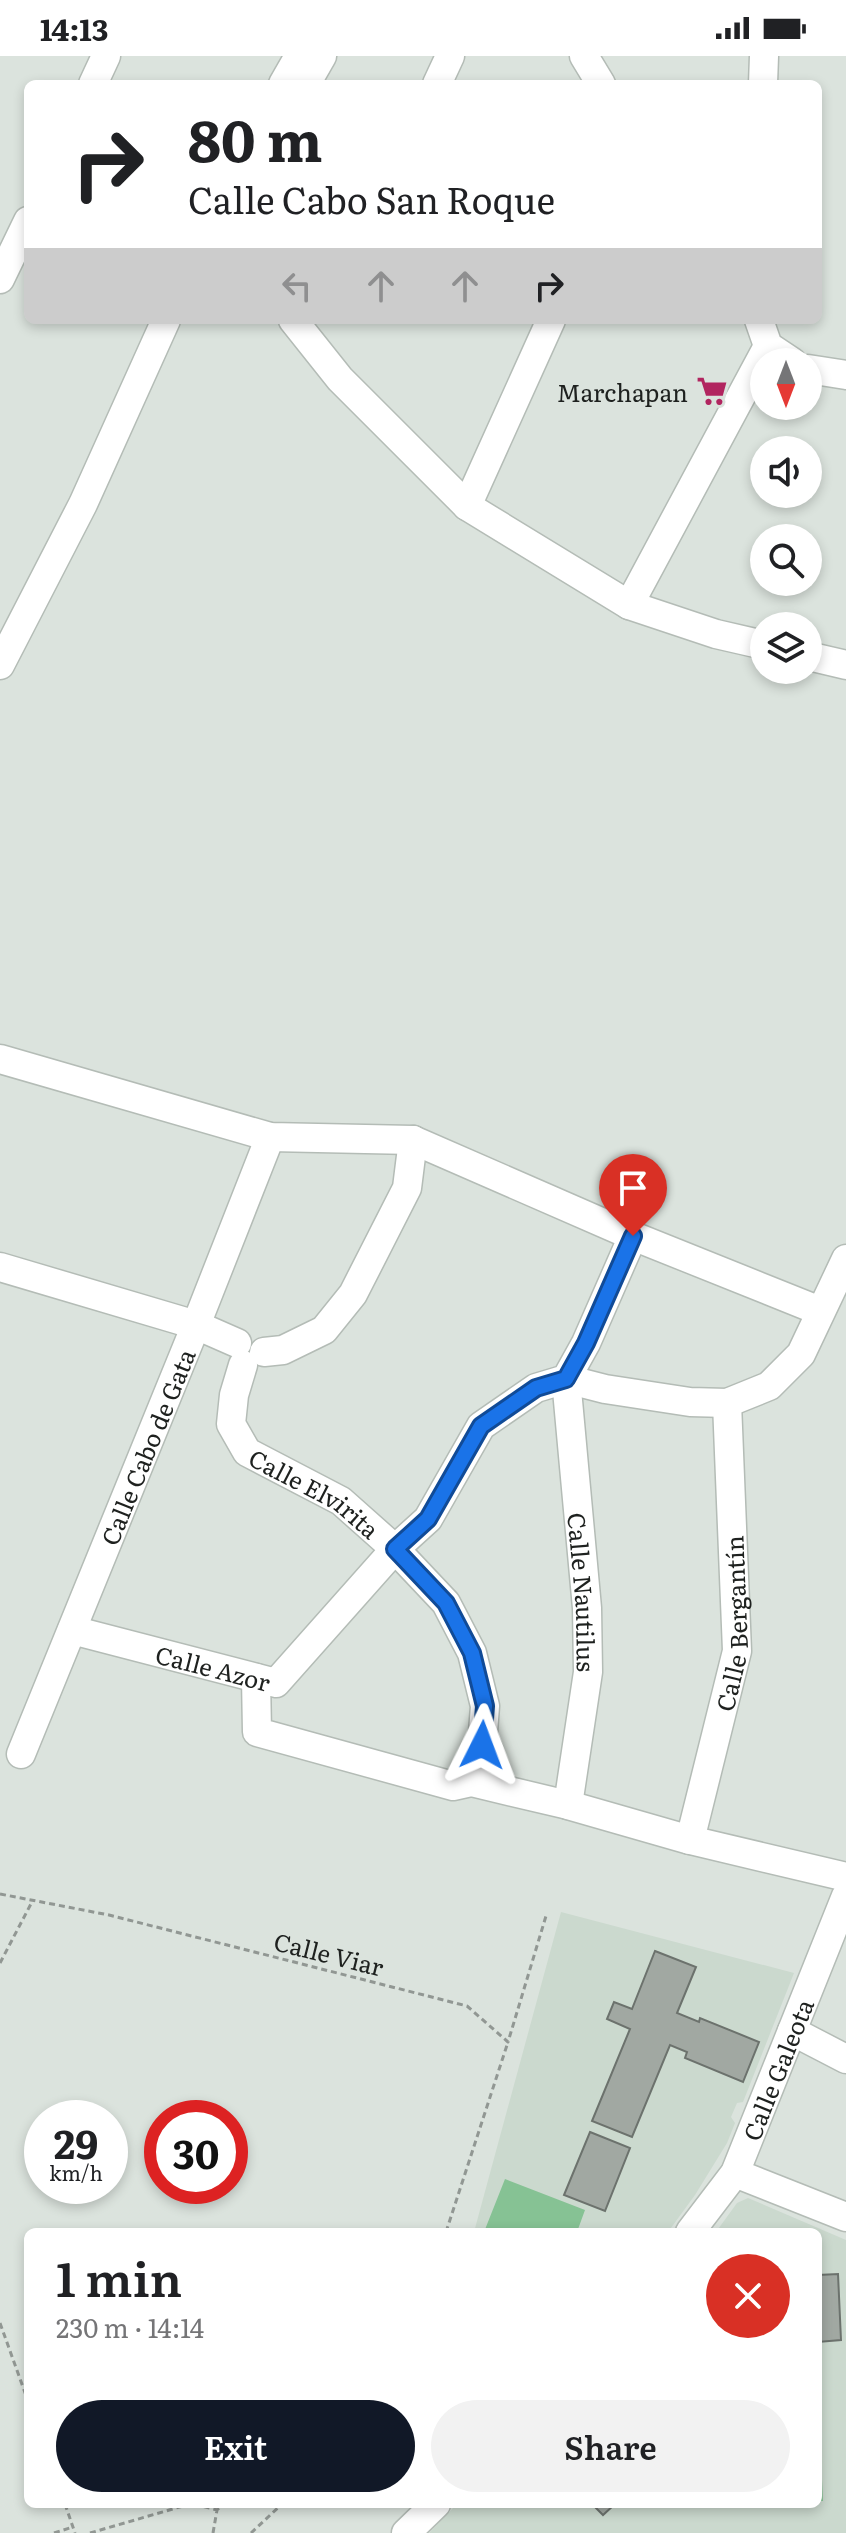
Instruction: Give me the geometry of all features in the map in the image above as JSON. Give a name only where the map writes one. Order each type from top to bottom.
[{"type":"street","points":[[95,80],[106,56]]},
{"type":"street","points":[[283,80],[293,56]]},
{"type":"street","points":[[284,80],[299,56]]},
{"type":"street","points":[[306,80],[315,56]]},
{"type":"street","points":[[307,80],[322,56]]},
{"type":"street","points":[[439,80],[450,56]]},
{"type":"street","points":[[584,56],[599,80]]},
{"type":"street","points":[[763,80],[764,56]]},
{"type":"street","points":[[0,279],[24,229]]},
{"type":"street","points":[[0,665],[83,504],[164,324]]},
{"type":"street","points":[[83,504],[144,404],[185,324]]},
{"type":"street","points":[[467,506],[549,324]]},
{"type":"street","points":[[320,332],[340,379],[467,506],[629,605],[716,634],[750,642]]},
{"type":"street","points":[[629,605],[764,333],[778,348]]},
{"type":"street","points":[[822,371],[846,375]]},
{"type":"street","points":[[822,659],[846,665]]},
{"type":"street","points":[[0,1059],[270,1137],[413,1140],[633,1236],[820,1311]]},
{"type":"street","name":"Calle Cabo de Gata","points":[[21,1754],[270,1137]]},
{"type":"street","points":[[0,1267],[196,1325],[248,1353],[283,1350],[324,1330],[353,1294],[407,1188],[413,1140]]},
{"type":"street","points":[[566,1379],[586,1343],[633,1236]]},
{"type":"street","points":[[395,1549],[428,1519],[481,1426],[536,1388],[566,1379],[690,1402],[727,1403],[769,1386],[801,1354],[846,1259]]},
{"type":"street","name":"Calle Elvirita","points":[[248,1353],[234,1395],[231,1424],[247,1452],[341,1501],[395,1549],[446,1603],[472,1653],[485,1706],[482,1745],[471,1782]]},
{"type":"street","name":"Calle Nautilus","points":[[566,1379],[587,1608],[588,1672],[568,1805]]},
{"type":"street","name":"Calle Bergantín","points":[[690,1840],[737,1651],[727,1403]]},
{"type":"street","name":"Calle Azor","points":[[72,1630],[276,1683],[395,1549]]},
{"type":"street","points":[[256,1678],[257,1732],[453,1786],[471,1782],[568,1805],[690,1840],[846,1877]]},
{"type":"street","name":"Calle Galeota","points":[[693,2228],[735,2173],[846,1896]]},
{"type":"street","points":[[792,2031],[846,2059]]},
{"type":"street","points":[[735,2173],[846,2217]]},
{"type":"street","points":[[406,2533],[432,2508]]},
{"type":"path","name":"Calle Viar","points":[[0,1894],[109,1915],[467,2006],[508,2042]]},
{"type":"path","points":[[0,1963],[33,1900]]},
{"type":"path","points":[[447,2228],[546,1916]]},
{"type":"path","points":[[0,2323],[24,2390]]},
{"type":"path","points":[[66,2508],[75,2533]]},
{"type":"path","points":[[90,2533],[178,2508]]},
{"type":"path","points":[[209,2508],[217,2510],[213,2533]]},
{"type":"path","points":[[251,2533],[278,2508]]},
{"type":"path","points":[[54,2533],[73,2527]]},
{"type":"shaded area","points":[[561,1912],[794,1973],[743,2102],[737,2103],[731,2117],[735,2123],[727,2143],[671,2228],[475,2228]]},
{"type":"shaded area","points":[[748,2198],[818,2228],[719,2228],[737,2203]]},
{"type":"shaded area","points":[[822,2230],[846,2240],[846,2533],[429,2533],[453,2508],[822,2508]]},
{"type":"green space","points":[[505,2179],[585,2210],[578,2228],[486,2228]]},
{"type":"building","points":[[655,1951],[696,1967],[677,2013],[699,2022],[700,2018],[759,2042],[743,2082],[685,2058],[687,2052],[670,2045],[632,2137],[592,2121],[630,2029],[607,2019],[614,2002],[632,2009]]},
{"type":"building","points":[[590,2132],[630,2148],[605,2211],[564,2195]]},
{"type":"building","points":[[838,2274],[841,2340],[822,2342],[822,2275]]},
{"type":"building","points":[[596,2508],[611,2508],[603,2515]]},
{"type":"place","name":"Marchapan","points":[[712,391]]},
{"type":"route","points":[[482,1745],[485,1706],[472,1653],[446,1603],[395,1549],[428,1519],[481,1426],[536,1388],[566,1379],[586,1343],[633,1236]]}]
